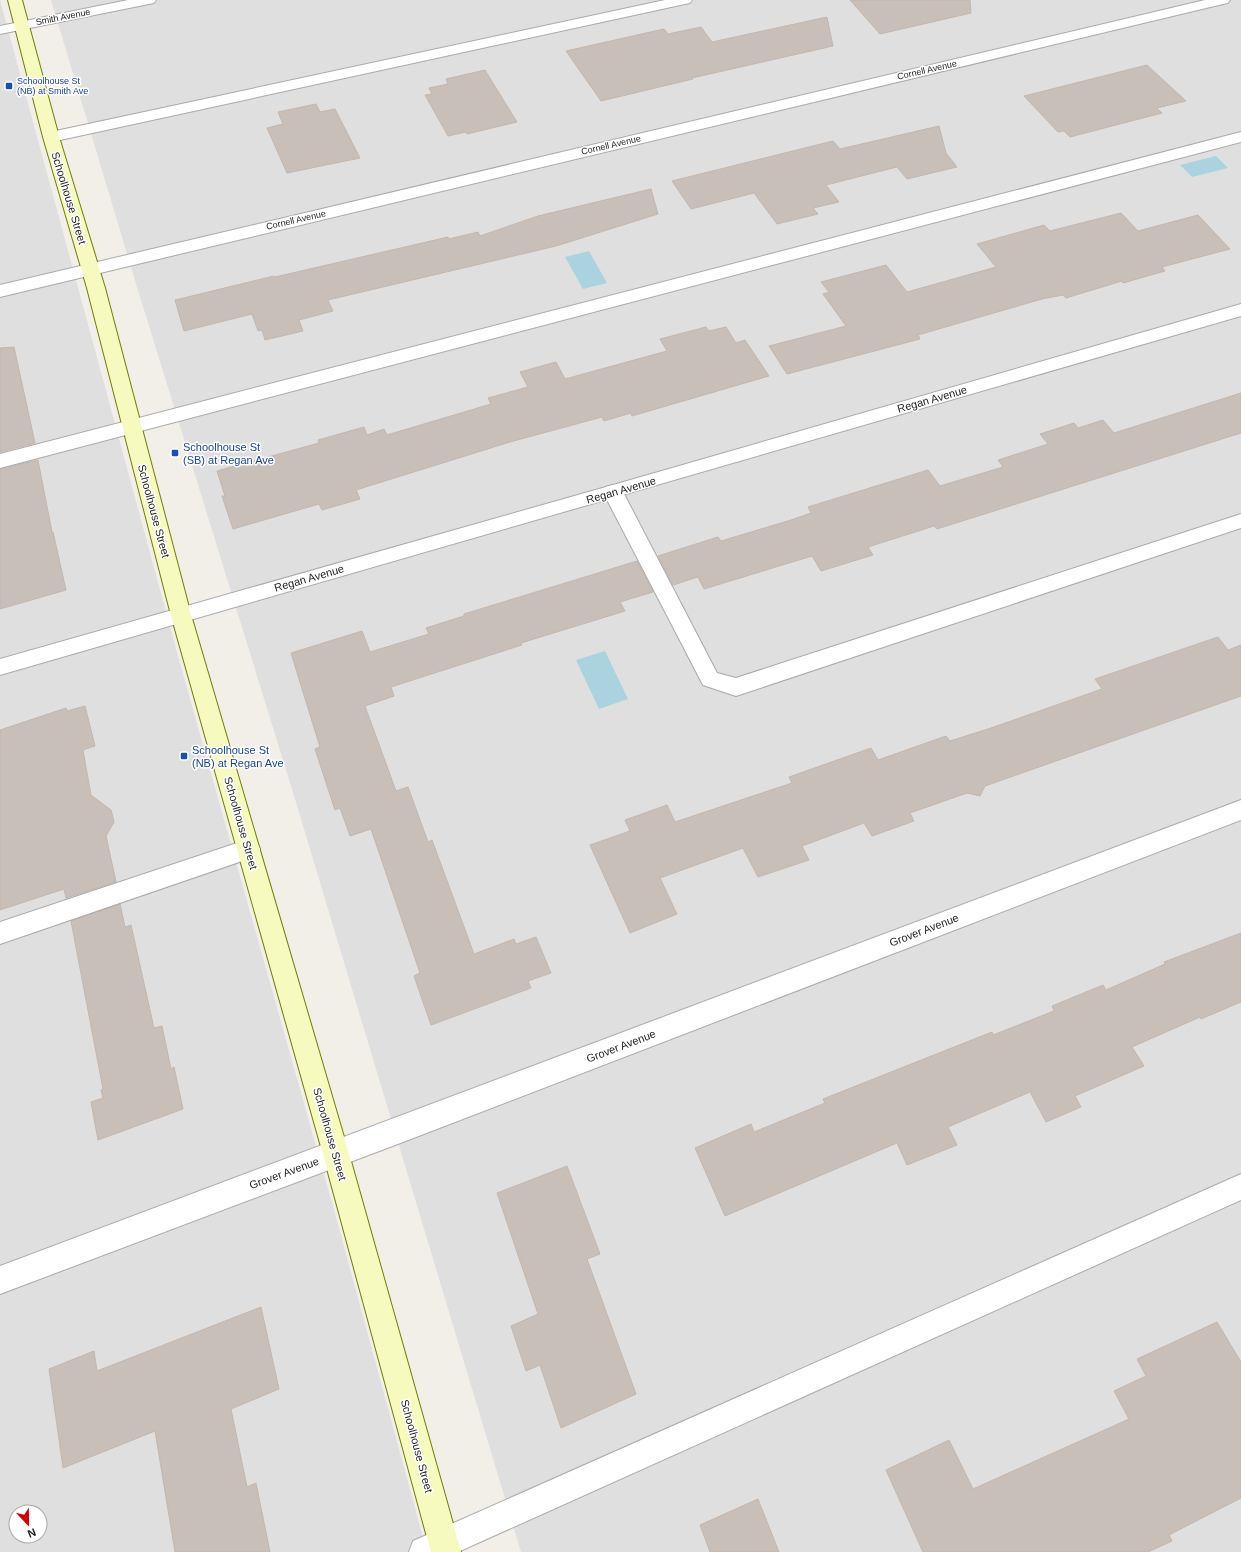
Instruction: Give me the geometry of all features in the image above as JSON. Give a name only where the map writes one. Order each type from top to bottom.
[{"type":"street","name":"Schoolhouse Street","points":[[15,0],[51,137],[90,269],[181,615],[336,1154],[438,1549]]},
{"type":"street","name":"Smith Avenue","points":[[0,30],[148,0]]},
{"type":"street","points":[[51,137],[685,0]]},
{"type":"street","name":"Cornell Avenue","points":[[0,290],[1223,0]]},
{"type":"street","points":[[0,461],[1241,137]]},
{"type":"street","name":"Regan Avenue","points":[[0,667],[613,492],[1241,310]]},
{"type":"street","points":[[613,492],[710,679],[736,687],[1241,521]]},
{"type":"street","name":"Grover Avenue","points":[[0,1280],[1241,810]]},
{"type":"street","points":[[0,933],[249,849]]},
{"type":"street","points":[[438,1549],[1241,1187]]},
{"type":"shaded area","points":[[0,0],[178,656],[336,1217],[427,1552],[0,1552]]},
{"type":"shaded area","points":[[51,0],[1241,0],[1241,1552],[521,1552],[295,799],[137,287]]},
{"type":"water","points":[[1216,156],[1228,168],[1192,177],[1180,165]]},
{"type":"water","points":[[589,251],[607,283],[583,289],[565,257]]},
{"type":"water","points":[[605,651],[628,699],[599,709],[576,660]]},
{"type":"building","points":[[850,0],[970,0],[971,13],[880,34]]},
{"type":"building","points":[[827,17],[833,46],[692,78],[693,79],[601,101],[566,51],[664,29],[668,34],[701,27],[712,42]]},
{"type":"building","points":[[1147,65],[1186,101],[1157,108],[1162,113],[1070,137],[1064,131],[1058,132],[1024,96]]},
{"type":"building","points":[[485,70],[517,122],[467,134],[466,132],[448,136],[425,95],[432,94],[429,88],[448,84],[446,79]]},
{"type":"building","points":[[316,104],[320,112],[335,109],[360,158],[287,173],[267,128],[283,124],[278,112]]},
{"type":"building","points":[[939,126],[946,153],[957,167],[907,179],[897,167],[826,185],[839,202],[813,208],[818,214],[777,224],[754,193],[691,209],[672,181],[833,141],[840,149]]},
{"type":"building","points":[[651,189],[658,214],[556,246],[328,300],[333,311],[299,320],[303,331],[265,340],[262,330],[258,331],[252,314],[184,331],[175,300],[448,237],[449,239],[478,232],[480,236],[538,216]]},
{"type":"building","points":[[1121,213],[1138,231],[1198,215],[1230,249],[1162,267],[1165,271],[1123,283],[1122,281],[1066,298],[1063,295],[1042,299],[918,335],[920,339],[787,374],[769,346],[846,326],[823,294],[829,292],[821,282],[886,265],[907,292],[996,267],[977,244],[1044,225],[1050,231]]},
{"type":"building","points":[[706,327],[709,331],[726,327],[736,343],[745,340],[769,376],[632,416],[631,413],[604,421],[602,417],[510,442],[356,490],[360,499],[322,510],[319,504],[233,529],[222,496],[225,496],[217,471],[319,443],[318,440],[364,427],[367,435],[384,429],[387,435],[491,404],[488,398],[528,387],[520,372],[556,362],[565,379],[667,351],[660,339]]},
{"type":"building","points":[[14,347],[35,443],[0,452],[0,348]]},
{"type":"building","points":[[1241,393],[1241,433],[937,529],[934,526],[868,547],[873,555],[821,571],[812,556],[704,589],[698,577],[673,585],[658,556],[718,537],[721,541],[791,520],[811,513],[808,507],[928,470],[940,486],[1003,467],[998,460],[1048,444],[1040,434],[1074,423],[1078,428],[1103,420],[1114,433]]},
{"type":"building","points":[[38,460],[52,532],[66,590],[0,609],[0,469]]},
{"type":"building","points":[[637,561],[653,592],[620,602],[625,611],[521,643],[522,645],[391,687],[394,696],[365,706],[396,791],[408,787],[428,842],[432,840],[474,954],[514,939],[516,944],[536,937],[551,973],[528,981],[531,988],[431,1025],[414,976],[420,973],[371,829],[350,836],[340,808],[335,810],[315,749],[320,747],[291,653],[362,631],[370,652],[429,634],[426,628],[464,616],[464,614]]},
{"type":"building","points":[[1218,637],[1228,650],[1241,645],[1241,696],[985,786],[980,796],[967,793],[910,813],[914,821],[872,836],[864,823],[802,846],[809,860],[758,877],[743,848],[660,878],[677,914],[630,933],[590,845],[630,831],[625,820],[667,805],[675,822],[792,783],[789,777],[871,748],[878,760],[946,736],[950,741],[991,728],[1102,689],[1095,679]]},
{"type":"building","points":[[85,706],[95,746],[83,750],[91,795],[111,810],[114,822],[106,836],[116,882],[66,898],[64,889],[0,910],[0,730],[66,708],[67,711]]},
{"type":"building","points":[[120,904],[125,927],[131,925],[154,1028],[162,1026],[171,1069],[174,1067],[183,1109],[98,1140],[91,1102],[103,1098],[101,1090],[103,1089],[71,921]]},
{"type":"building","points":[[1241,933],[1241,1002],[1201,1019],[1200,1017],[1132,1047],[1144,1066],[1075,1096],[1081,1107],[1046,1122],[1030,1092],[948,1127],[957,1145],[907,1165],[897,1143],[725,1216],[695,1148],[751,1124],[754,1132],[825,1103],[823,1099],[992,1032],[993,1035],[1054,1011],[1052,1006],[1103,985],[1106,990],[1165,964],[1164,962]]},
{"type":"building","points":[[567,1166],[600,1254],[587,1259],[636,1394],[561,1428],[540,1365],[526,1371],[511,1326],[538,1314],[497,1193]]},
{"type":"building","points":[[261,1307],[279,1389],[231,1409],[247,1487],[256,1483],[270,1552],[175,1552],[155,1431],[63,1468],[49,1369],[94,1351],[97,1371]]},
{"type":"building","points":[[1217,1322],[1241,1362],[1241,1498],[1169,1535],[1172,1541],[1148,1552],[923,1552],[886,1470],[949,1440],[973,1489],[1129,1419],[1114,1391],[1146,1376],[1137,1359]]},
{"type":"building","points":[[758,1499],[779,1552],[710,1552],[700,1525]]},
{"type":"place","name":"Schoolhouse St (NB) at Smith Ave","points":[[9,86]]},
{"type":"place","name":"Schoolhouse St (SB) at Regan Ave","points":[[175,453]]},
{"type":"place","name":"Schoolhouse St (NB) at Regan Ave","points":[[184,756]]}]
